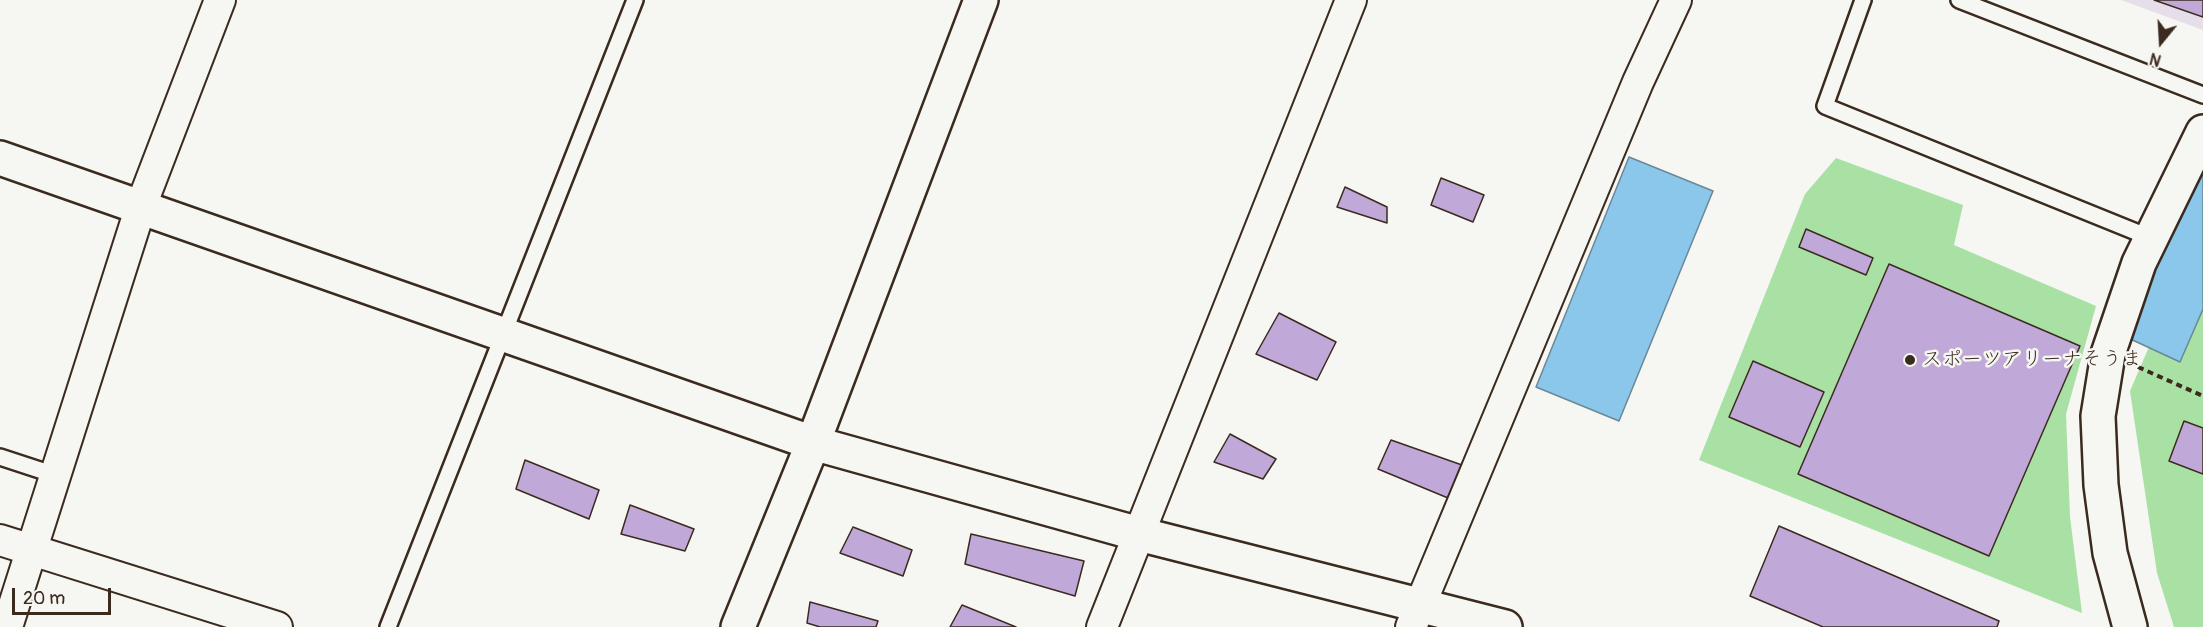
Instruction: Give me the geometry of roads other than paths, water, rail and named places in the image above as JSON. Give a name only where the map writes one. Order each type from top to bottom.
[{"type":"street","points":[[7,627],[141,206],[220,0]]},
{"type":"street","points":[[738,627],[813,443],[981,0]]},
{"type":"street","points":[[1102,627],[1351,0]]},
{"type":"street","points":[[1415,616],[1638,82],[1676,0]]},
{"type":"street","points":[[2130,627],[2110,553],[2101,485],[2098,416],[2108,354],[2139,262],[2203,132]]},
{"type":"street","points":[[0,158],[813,443],[1138,534],[1415,616],[1505,627]]},
{"type":"street","points":[[0,540],[277,627]]},
{"type":"lane","points":[[388,627],[635,0]]},
{"type":"lane","points":[[1863,0],[1825,106],[2151,238]]},
{"type":"lane","points":[[1959,0],[2203,94]]},
{"type":"lane","points":[[0,457],[55,475]]},
{"type":"water","points":[[1629,157],[1713,191],[1619,421],[1536,387]]},
{"type":"water","points":[[2203,163],[2203,309],[2180,362],[2126,337],[2152,264]]},
{"type":"place","name":"スポーツアリーナそうま","points":[[1910,360]]}]
